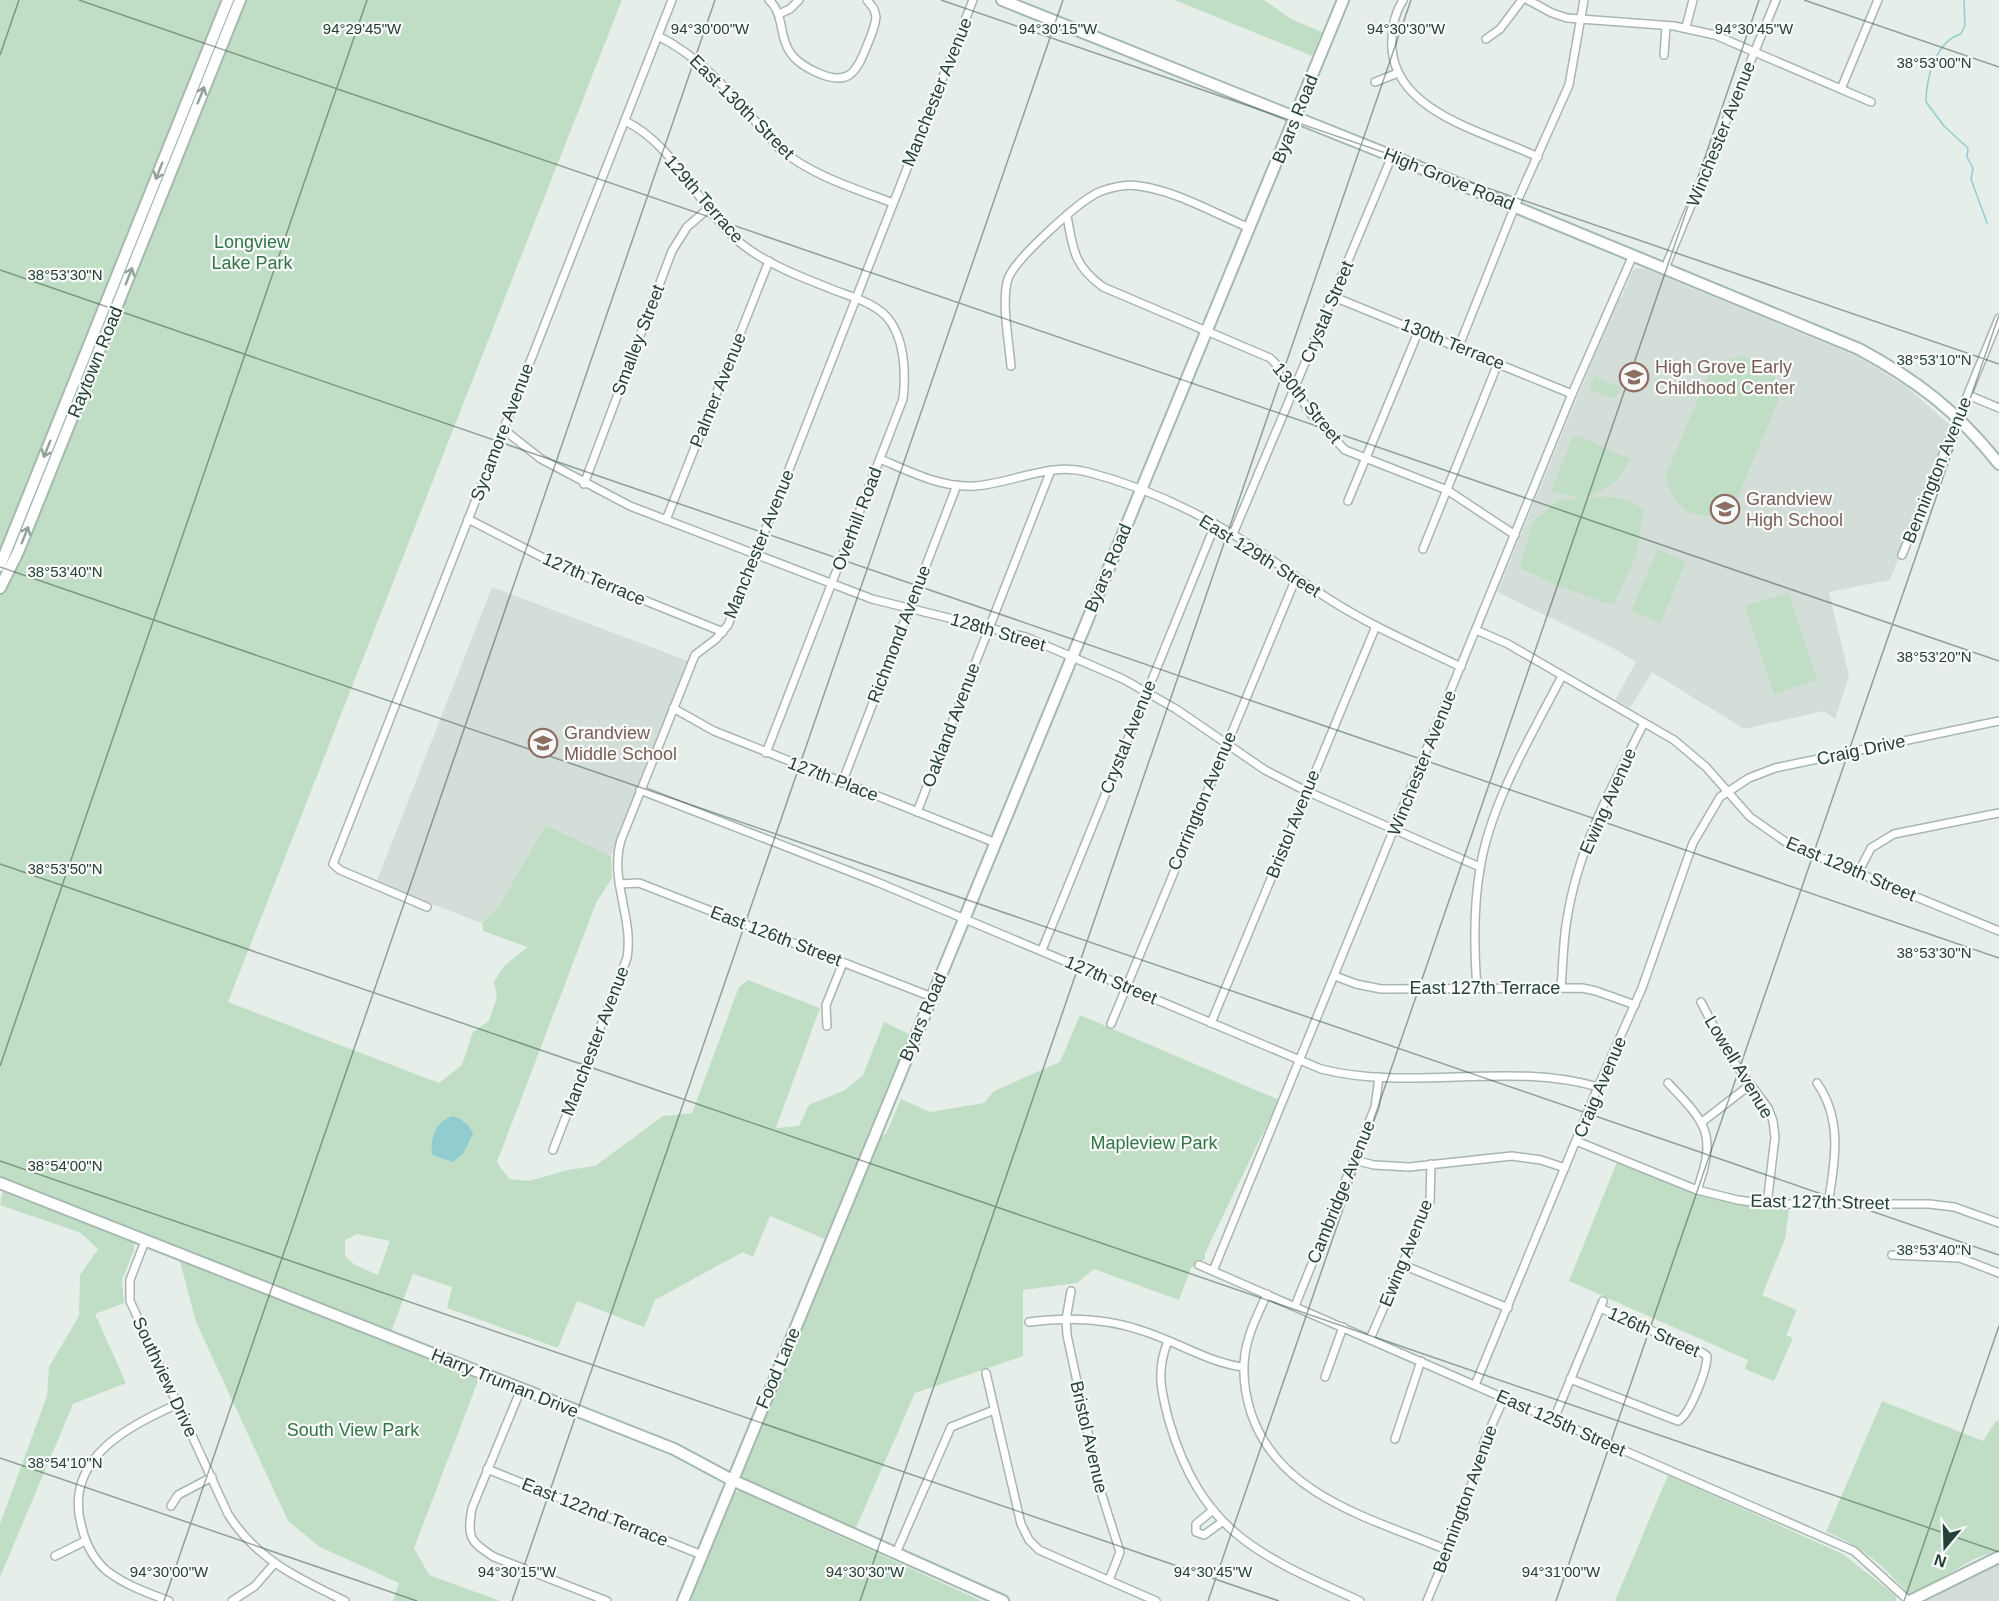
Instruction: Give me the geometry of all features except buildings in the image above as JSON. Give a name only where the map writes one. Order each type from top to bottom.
[{"type":"main road","name":"Raytown Road","points":[[0,566],[228,0]]},
{"type":"main road","name":"Raytown Road","points":[[0,588],[18,552],[240,0]]},
{"type":"main road","name":"High Grove Road","points":[[1002,0],[1515,206],[1859,349],[1892,368],[1958,416],[1999,464]]},
{"type":"main road","name":"Byars Road","points":[[874,1136],[1343,0]]},
{"type":"main road","name":"Food Lane","points":[[683,1601],[874,1136]]},
{"type":"main road","name":"Harry Truman Drive","points":[[0,1183],[674,1449],[732,1480],[1003,1601]]},
{"type":"main road","points":[[1910,1601],[1999,1557]]},
{"type":"street","name":"Sycamore Avenue","points":[[427,907],[340,870],[333,864],[672,0]]},
{"type":"street","points":[[769,0],[779,14],[784,43],[792,56],[816,72],[832,79],[843,78],[858,67],[875,25],[874,9],[867,0]]},
{"type":"street","points":[[779,14],[790,9],[799,0]]},
{"type":"street","name":"Manchester Avenue","points":[[553,1150],[627,958],[629,933],[615,864],[617,851],[695,655],[723,632],[974,0]]},
{"type":"street","points":[[1403,0],[1394,20],[1391,40],[1393,57],[1398,74],[1416,96],[1444,117],[1503,140],[1538,157]]},
{"type":"street","points":[[1486,39],[1500,29],[1522,0]]},
{"type":"street","points":[[1528,0],[1552,13],[1581,20],[1686,27],[1715,35],[1871,102]]},
{"type":"street","points":[[1459,346],[1515,206],[1569,85],[1584,0]]},
{"type":"street","points":[[1686,27],[1693,0]]},
{"type":"street","name":"Winchester Avenue","points":[[1665,268],[1776,0]]},
{"type":"street","points":[[1840,89],[1878,0]]},
{"type":"street","points":[[1664,55],[1666,26]]},
{"type":"street","name":"East 130th Street","points":[[658,36],[682,48],[701,62],[780,149],[794,160],[820,176],[893,203]]},
{"type":"street","points":[[1375,82],[1398,74]]},
{"type":"street","name":"129th Terrace","points":[[625,121],[648,134],[741,243],[769,261],[855,298]]},
{"type":"street","name":"Crystal Street","points":[[1233,534],[1392,156]]},
{"type":"street","points":[[1011,366],[1005,292],[1008,279],[1016,265],[1083,201],[1100,192],[1118,187],[1138,186],[1161,191],[1250,228]]},
{"type":"street","name":"Smalley Street","points":[[584,484],[672,252],[687,227],[709,208]]},
{"type":"street","name":"130th Street","points":[[1067,216],[1074,255],[1081,268],[1093,279],[1118,295],[1208,330],[1270,358],[1284,373],[1311,414],[1338,444],[1365,459],[1447,490],[1515,535]]},
{"type":"street","name":"Winchester Avenue","points":[[1213,1271],[1572,394],[1633,255]]},
{"type":"street","name":"Palmer Avenue","points":[[666,520],[769,261]]},
{"type":"street","name":"130th Terrace","points":[[1334,297],[1459,346],[1572,394]]},
{"type":"street","name":"Overhill Road","points":[[766,753],[903,399],[904,360],[896,333],[887,318],[875,307],[855,298]]},
{"type":"street","name":"Bennington Avenue","points":[[1902,555],[1999,318]]},
{"type":"street","points":[[1348,501],[1419,330]]},
{"type":"street","points":[[1423,549],[1498,363]]},
{"type":"street","points":[[1968,395],[1999,408]]},
{"type":"street","name":"128th Street","points":[[503,429],[541,459],[584,484],[666,520],[831,584],[909,609],[990,626],[1072,656],[1148,691],[1226,745],[1306,791],[1480,867]]},
{"type":"street","name":"East 129th Street","points":[[880,459],[926,479],[957,485],[994,483],[1051,470],[1086,472],[1141,490],[1233,534],[1296,578],[1376,626],[1460,667]]},
{"type":"street","name":"Oakland Avenue","points":[[917,812],[1051,470]]},
{"type":"street","name":"Richmond Avenue","points":[[842,783],[957,485]]},
{"type":"street","name":"127th Terrace","points":[[468,519],[559,566],[723,632]]},
{"type":"street","name":"Crystal Avenue","points":[[1042,950],[1215,525]]},
{"type":"street","name":"Corrington Avenue","points":[[1111,1024],[1296,578]]},
{"type":"street","name":"Bristol Avenue","points":[[1211,1023],[1376,626]]},
{"type":"street","name":"East 129th Street","points":[[1476,630],[1508,644],[1690,751],[1750,817],[1777,837],[1999,931]]},
{"type":"street","points":[[1477,988],[1474,931],[1480,867],[1514,766],[1562,676]]},
{"type":"street","name":"127th Place","points":[[673,708],[714,731],[766,753],[996,843]]},
{"type":"street","name":"Craig Drive","points":[[1726,791],[1749,778],[1775,768],[1999,721]]},
{"type":"street","name":"Ewing Avenue","points":[[1561,988],[1566,920],[1582,856],[1602,805],[1644,723]]},
{"type":"street","name":"127th Street","points":[[640,790],[1042,950],[1299,1061],[1344,1075],[1551,1077],[1598,1087]]},
{"type":"street","name":"Craig Avenue","points":[[1475,1385],[1598,1087],[1635,1005],[1693,843],[1710,811],[1726,791]]},
{"type":"street","points":[[1858,873],[1871,848],[1894,834],[1999,813]]},
{"type":"street","name":"East 126th Street","points":[[619,884],[639,883],[932,997]]},
{"type":"street","points":[[827,1026],[826,1005],[843,963]]},
{"type":"street","name":"East 127th Terrace","points":[[1335,976],[1356,984],[1381,989],[1561,988],[1596,990],[1635,1005]]},
{"type":"street","name":"Lowell Avenue","points":[[1701,1002],[1728,1054],[1768,1108],[1773,1121],[1775,1137],[1767,1204]]},
{"type":"street","name":"Cambridge Avenue","points":[[1294,1306],[1376,1107],[1379,1077]]},
{"type":"street","points":[[1668,1083],[1702,1122],[1707,1134],[1708,1154],[1697,1190]]},
{"type":"street","points":[[1817,1083],[1824,1094],[1837,1139],[1828,1204]]},
{"type":"street","points":[[1702,1122],[1750,1085]]},
{"type":"street","name":"East 127th Street","points":[[1576,1141],[1697,1190],[1738,1200],[1767,1204],[1929,1204],[1963,1210],[1999,1223]]},
{"type":"street","points":[[1354,1160],[1394,1167],[1512,1156],[1541,1160],[1565,1168]]},
{"type":"street","name":"Ewing Avenue","points":[[1370,1339],[1430,1201],[1431,1164]]},
{"type":"street","name":"Southview Drive","points":[[146,1241],[130,1280],[130,1301],[238,1529],[273,1564],[345,1601]]},
{"type":"street","points":[[1892,1255],[1960,1258],[1999,1273]]},
{"type":"street","name":"East 125th Street","points":[[1199,1265],[1854,1551],[1910,1601]]},
{"type":"street","points":[[1403,1265],[1508,1308]]},
{"type":"street","name":"Bristol Avenue","points":[[1071,1291],[1066,1320],[1067,1335],[1100,1489],[1120,1552],[1109,1580]]},
{"type":"street","points":[[1267,1294],[1250,1334],[1243,1367],[1247,1399],[1256,1428],[1271,1454],[1293,1477],[1320,1496],[1447,1550]]},
{"type":"street","name":"126th Street","points":[[1601,1304],[1707,1356],[1707,1365],[1686,1415],[1678,1421],[1570,1379],[1601,1304]]},
{"type":"street","points":[[1029,1322],[1066,1320],[1122,1324],[1212,1360],[1243,1367]]},
{"type":"street","points":[[1325,1377],[1343,1327]]},
{"type":"street","points":[[1168,1341],[1160,1365],[1161,1391],[1184,1463],[1213,1510],[1222,1522],[1278,1564],[1360,1601]]},
{"type":"street","points":[[1395,1439],[1420,1361]]},
{"type":"street","points":[[986,1373],[1021,1524],[1029,1540],[1039,1550],[1156,1601]]},
{"type":"street","points":[[1554,1419],[1570,1379]]},
{"type":"street","points":[[521,1389],[472,1508],[470,1537],[477,1546],[494,1557],[607,1601]]},
{"type":"street","name":"Bennington Avenue","points":[[1427,1601],[1471,1492],[1485,1440],[1504,1398]]},
{"type":"street","points":[[169,1601],[106,1570],[86,1541],[80,1521],[79,1501],[83,1480],[90,1464],[106,1445],[126,1429],[178,1404]]},
{"type":"street","points":[[896,1553],[951,1427],[994,1410]]},
{"type":"street","name":"East 122nd Terrace","points":[[487,1469],[702,1555]]},
{"type":"street","points":[[171,1506],[178,1495],[212,1477]]},
{"type":"street","points":[[1213,1510],[1196,1524],[1196,1532],[1204,1535],[1222,1522]]},
{"type":"street","points":[[55,1556],[86,1541]]},
{"type":"street","points":[[232,1601],[255,1586],[273,1564]]},
{"type":"shaded area","name":"Grandview High School","points":[[1643,268],[1856,356],[1907,387],[1950,425],[1890,580],[1829,592],[1849,676],[1835,719],[1824,711],[1744,729],[1652,672],[1630,708],[1615,700],[1636,662],[1613,648],[1497,592],[1617,301],[1622,296],[1632,271]]},
{"type":"shaded area","name":"Grandview Middle School","points":[[492,587],[688,661],[611,856],[546,825],[498,907],[482,923],[376,883]]},
{"type":"shaded area","points":[[1999,1562],[1999,1601],[1924,1601],[1924,1600]]},
{"type":"green space","name":"Longview Lake Park","points":[[0,0],[622,0],[228,1002],[439,1083],[462,1065],[473,1032],[489,1021],[497,997],[494,982],[504,966],[528,947],[483,931],[482,923],[498,907],[546,825],[611,856],[612,878],[596,903],[497,1162],[509,1179],[529,1181],[568,1170],[595,1166],[663,1116],[692,1113],[739,987],[748,980],[820,1008],[776,1128],[799,1126],[809,1105],[845,1090],[863,1075],[884,1022],[909,1034],[825,1239],[770,1216],[753,1257],[743,1252],[655,1300],[644,1327],[577,1301],[558,1348],[447,1308],[452,1287],[413,1274],[391,1332],[0,1176]],"holes":[[[463,1119],[470,1127],[473,1136],[463,1154],[453,1162]],[[357,1234],[390,1241],[378,1275],[355,1265],[345,1256],[345,1240]]]},
{"type":"green space","points":[[1175,0],[1264,0],[1291,19],[1322,32],[1312,56]]},
{"type":"green space","points":[[1742,356],[1758,361],[1771,371],[1778,384],[1778,401],[1738,497],[1727,510],[1705,516],[1687,512],[1674,499],[1665,476],[1714,363]]},
{"type":"green space","points":[[1594,376],[1621,388],[1615,399],[1589,390]]},
{"type":"green space","points":[[1578,436],[1630,459],[1617,480],[1583,498],[1621,498],[1644,509],[1636,556],[1615,602],[1609,604],[1551,583],[1520,568],[1532,523],[1557,501],[1578,498],[1551,491],[1572,438]]},
{"type":"green space","points":[[1658,549],[1686,562],[1660,623],[1631,611]]},
{"type":"green space","points":[[1789,593],[1817,680],[1774,694],[1745,606]]},
{"type":"green space","name":"Mapleview Park","points":[[1080,1015],[1279,1100],[1205,1253],[1205,1259],[1191,1268],[1179,1300],[1094,1269],[1077,1283],[1023,1290],[1023,1356],[915,1393],[855,1530],[742,1479],[740,1473],[880,1136],[886,1134],[901,1099],[930,1112],[984,1103],[994,1091],[1060,1062]]},
{"type":"green space","points":[[1617,1162],[1680,1187],[1721,1200],[1789,1209],[1785,1239],[1762,1295],[1797,1310],[1786,1335],[1793,1338],[1774,1381],[1745,1369],[1748,1360],[1569,1281]]},
{"type":"green space","points":[[3,1190],[134,1242],[134,1250],[122,1280],[124,1303],[95,1314],[126,1383],[73,1404],[0,1577],[0,1524],[47,1396],[49,1367],[79,1316],[80,1275],[98,1249],[81,1233],[0,1205]]},
{"type":"green space","name":"South View Park","points":[[178,1254],[481,1373],[414,1548],[429,1575],[500,1601],[393,1601],[399,1583],[320,1547],[288,1521],[196,1322]]},
{"type":"green space","points":[[1882,1401],[1983,1441],[1996,1421],[1999,1421],[1999,1550],[1974,1559],[1914,1594],[1908,1593],[1861,1550],[1826,1532]]},
{"type":"green space","points":[[1668,1475],[1843,1554],[1896,1596],[1896,1601],[1615,1601]]},
{"type":"green space","points":[[740,1491],[982,1601],[689,1601],[735,1492]]},
{"type":"water","points":[[453,1116],[466,1123],[473,1135],[463,1154],[453,1162],[432,1155],[432,1149],[433,1137],[438,1126]]},
{"type":"waterway","points":[[1964,0],[1965,25],[1961,34],[1952,38],[1939,52],[1930,72],[1926,102],[1944,126],[1968,148],[1967,157],[1973,168],[1971,179],[1987,223]]},
{"type":"place","name":"High Grove Early Childhood Center","points":[[1634,377]]},
{"type":"place","name":"Grandview High School","points":[[1725,509]]},
{"type":"place","name":"Grandview Middle School","points":[[543,743]]}]
